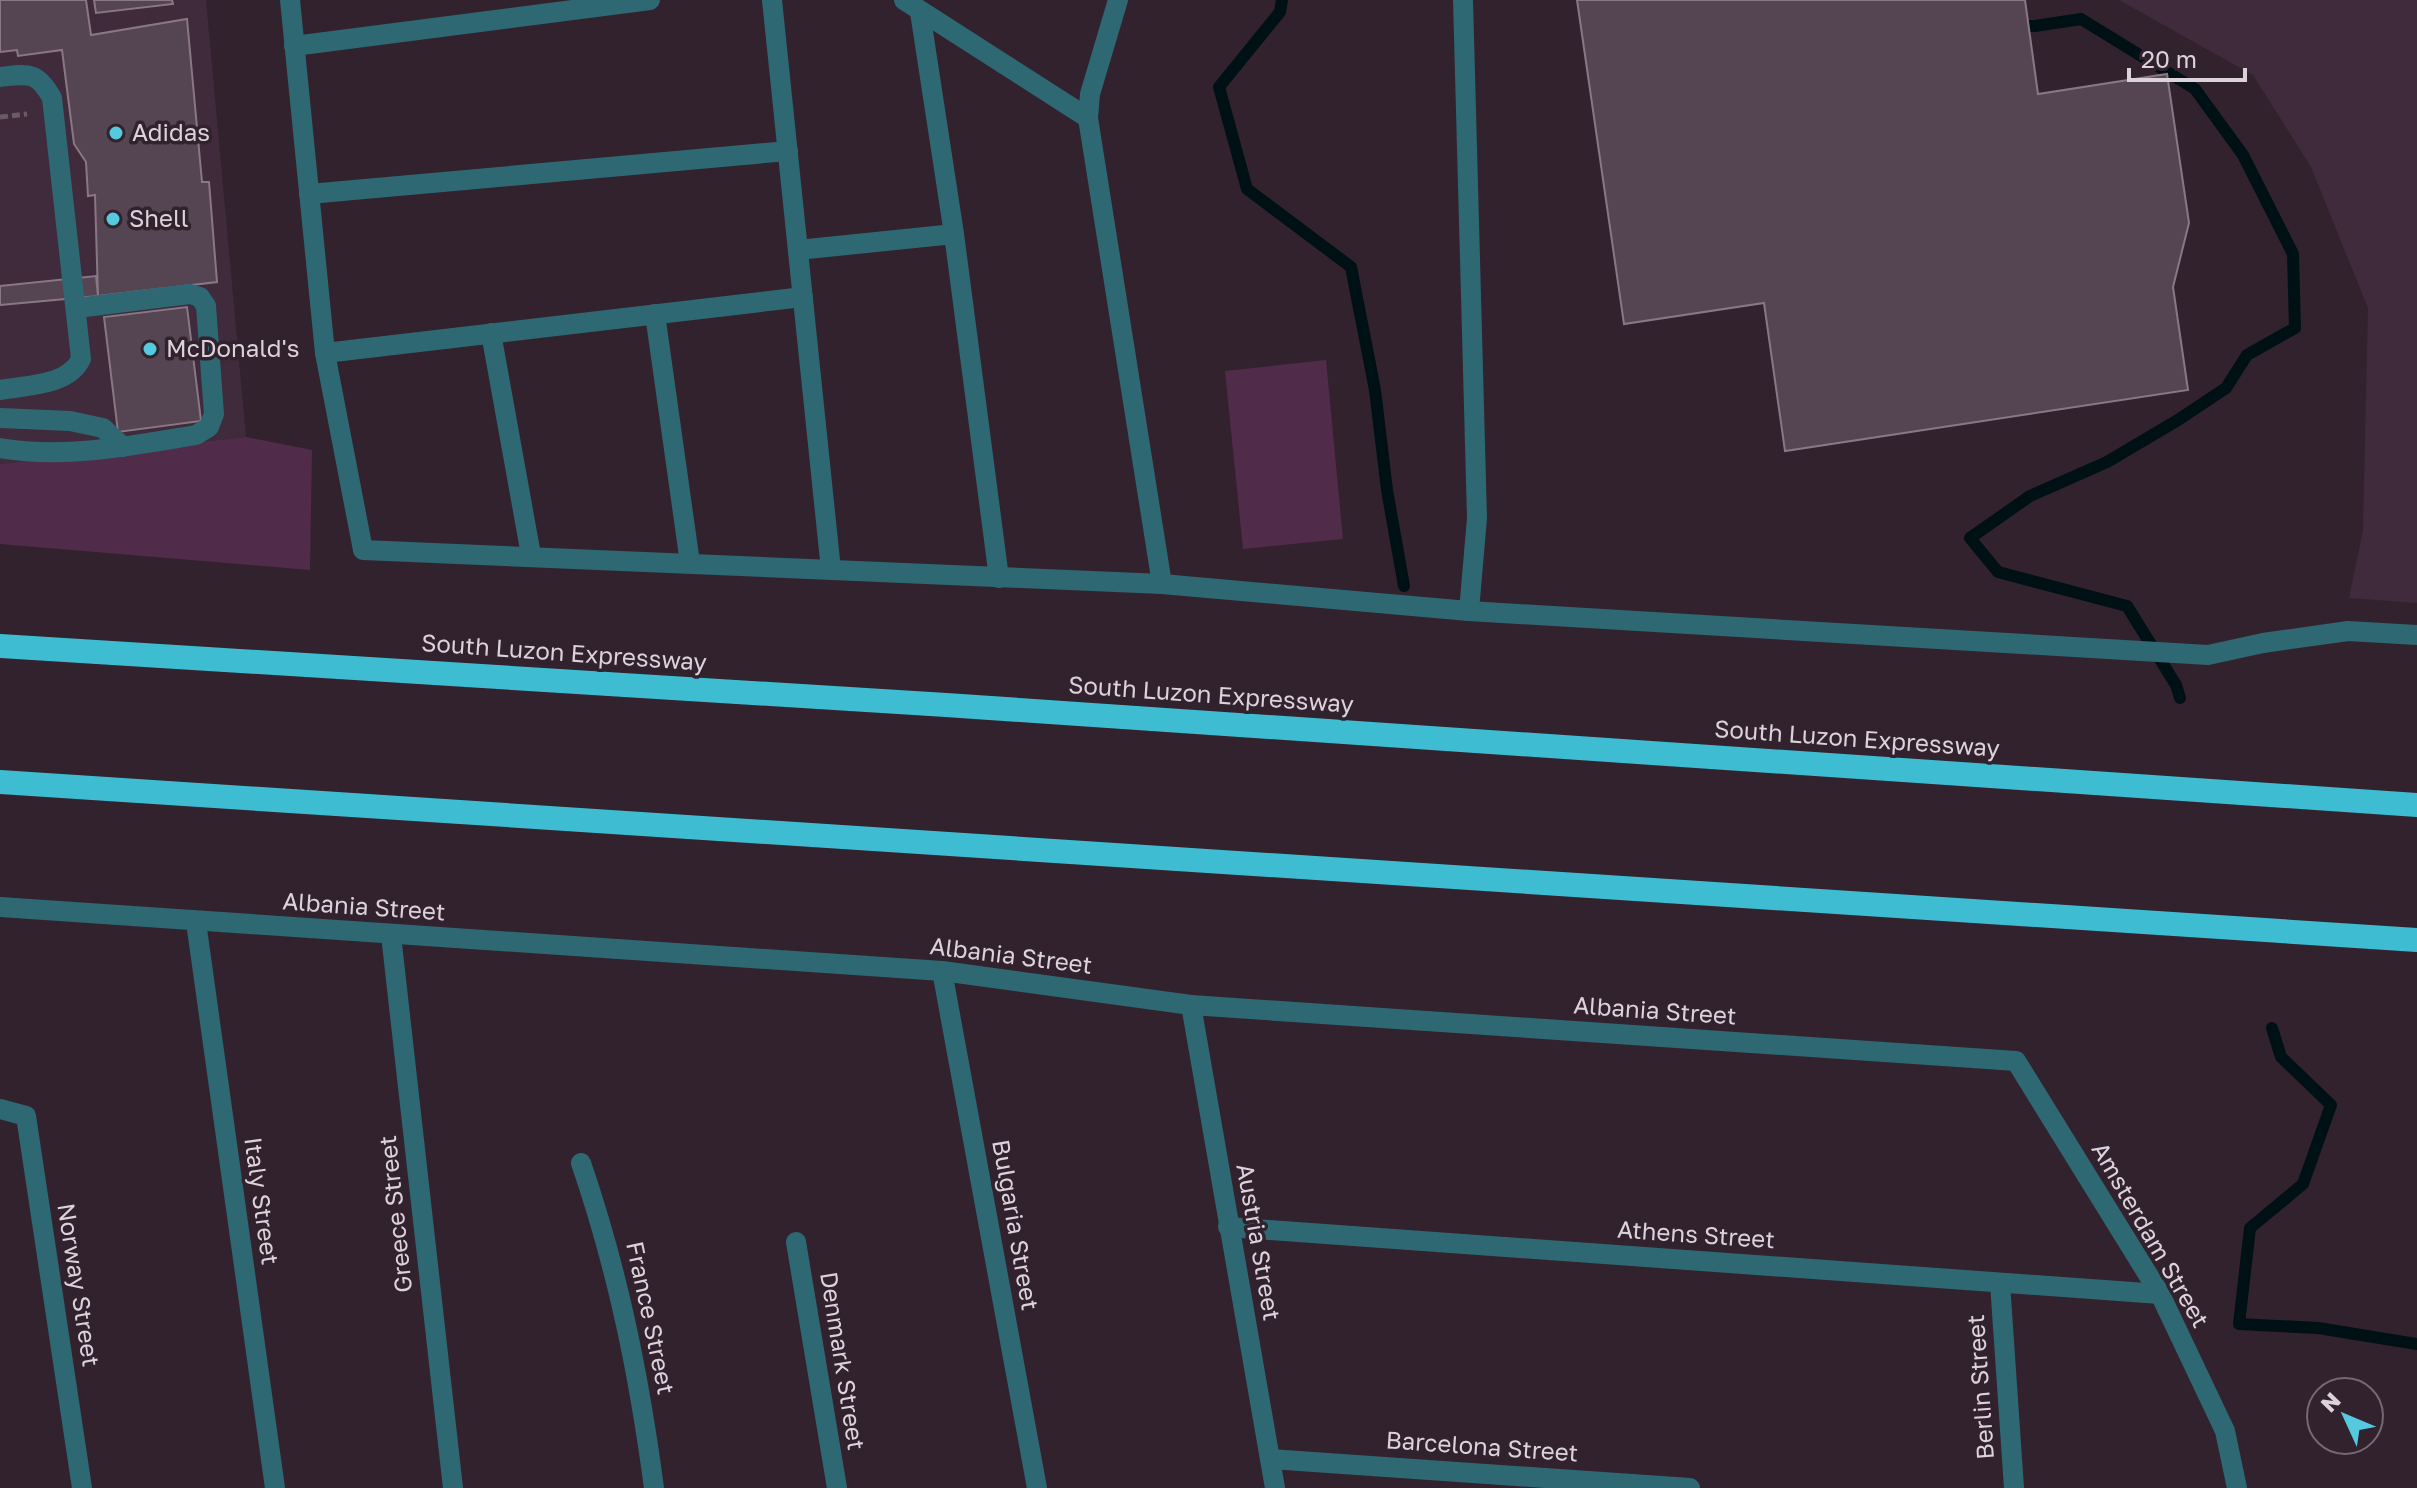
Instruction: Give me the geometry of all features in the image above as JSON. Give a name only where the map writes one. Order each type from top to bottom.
[{"type":"highway","name":"South Luzon Expressway","points":[[0,643],[35,648],[977,707],[2417,805]]},
{"type":"highway","points":[[0,782],[2417,940]]},
{"type":"street","points":[[290,0],[325,353],[363,550],[1162,584],[1469,611],[2208,655],[2263,643],[2348,631],[2417,635]]},
{"type":"street","points":[[294,46],[650,0]]},
{"type":"street","points":[[772,0],[831,570]]},
{"type":"street","points":[[1118,0],[1090,94],[1088,118],[1162,584]]},
{"type":"street","points":[[1463,0],[1477,518],[1469,611]]},
{"type":"street","points":[[912,6],[1088,118]]},
{"type":"street","points":[[912,6],[954,234],[999,578]]},
{"type":"street","points":[[0,77],[27,74],[43,81],[52,98],[81,359],[77,368],[63,378],[0,390]]},
{"type":"street","points":[[309,194],[788,151]]},
{"type":"street","points":[[798,250],[954,234]]},
{"type":"street","points":[[0,448],[35,454],[74,453],[196,435],[209,427],[214,414],[206,306],[200,297],[190,294],[77,308]]},
{"type":"street","points":[[325,353],[803,297]]},
{"type":"street","points":[[655,314],[690,563]]},
{"type":"street","points":[[491,333],[531,555]]},
{"type":"street","points":[[0,418],[70,421],[103,428],[123,447]]},
{"type":"street","name":"Albania Street","points":[[0,907],[942,971],[1191,1005],[2016,1061]]},
{"type":"street","name":"Italy Street","points":[[196,922],[275,1488]]},
{"type":"street","name":"Greece Street","points":[[391,935],[453,1488]]},
{"type":"street","name":"Bulgaria Street","points":[[942,971],[1037,1488]]},
{"type":"street","name":"Austria Street","points":[[1191,1005],[1275,1488]]},
{"type":"street","name":"Amsterdam Street","points":[[2016,1061],[2160,1294],[2225,1431],[2237,1488]]},
{"type":"street","name":"Norway Street","points":[[0,1109],[26,1116],[82,1488]]},
{"type":"street","name":"France Street","points":[[581,1163],[605,1232],[624,1307],[643,1405],[654,1488]]},
{"type":"street","name":"Athens Street","points":[[1228,1227],[2160,1294]]},
{"type":"street","name":"Denmark Street","points":[[796,1242],[837,1488]]},
{"type":"street","name":"Berlin Street","points":[[2000,1283],[2014,1488]]},
{"type":"street","name":"Barcelona Street","points":[[1270,1459],[1566,1484],[1690,1488]]},
{"type":"shaded area","name":"Shell","points":[[0,0],[206,0],[246,437],[0,464]]},
{"type":"shaded area","points":[[2119,0],[2417,0],[2417,603],[2349,598],[2363,530],[2368,308],[2311,167],[2253,75]]},
{"type":"shaded area","points":[[1326,360],[1343,539],[1243,549],[1225,371]]},
{"type":"shaded area","points":[[246,437],[312,450],[310,570],[0,544],[0,464]]},
{"type":"building","points":[[0,0],[86,0],[91,35],[187,19],[202,182],[209,182],[217,282],[98,296],[95,195],[88,196],[86,162],[74,144],[62,50],[18,56],[17,50],[0,52]]},
{"type":"building","points":[[94,0],[172,0],[173,4],[96,13]]},
{"type":"building","points":[[1577,0],[2025,0],[2038,94],[2167,74],[2189,223],[2173,287],[2188,390],[1785,451],[1764,303],[1624,324]]},
{"type":"building","points":[[96,276],[98,296],[0,305],[0,286]]},
{"type":"building","name":"McDonald's","points":[[187,307],[201,421],[118,432],[104,317]]},
{"type":"waterway","points":[[1282,0],[1280,12],[1219,87],[1247,189],[1351,267],[1375,390],[1387,490],[1404,586]]},
{"type":"waterway","points":[[2013,26],[2081,19],[2195,89],[2243,155],[2293,254],[2295,328],[2247,355],[2226,388],[2178,420],[2107,462],[2030,496],[1970,538],[1998,572],[2127,606],[2176,685],[2180,698]]},
{"type":"waterway","points":[[2272,1028],[2281,1057],[2331,1105],[2303,1184],[2250,1228],[2239,1324],[2318,1328],[2417,1344]]},
{"type":"place","name":"Adidas","points":[[116,133]]},
{"type":"place","name":"Shell","points":[[113,219]]},
{"type":"place","name":"McDonald's","points":[[150,349]]}]
